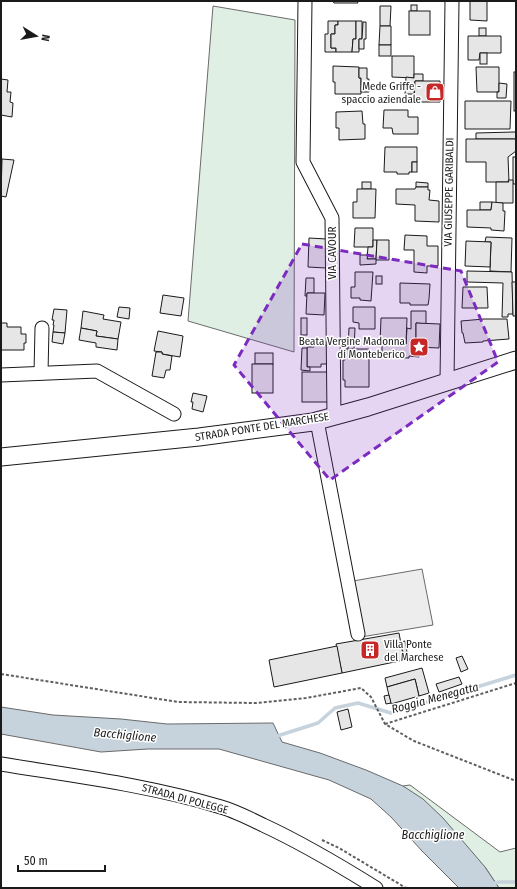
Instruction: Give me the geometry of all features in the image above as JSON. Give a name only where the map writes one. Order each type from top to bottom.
[{"type":"main road","name":"STRADA PONTE DEL MARCHESE","points":[[1,457],[200,437],[317,421],[516,360]]},
{"type":"street","name":"VIA CAVOUR","points":[[305,1],[303,162],[332,218],[334,417]]},
{"type":"street","name":"VIA GIUSEPPE GARIBALDI","points":[[447,382],[452,1]]},
{"type":"street","points":[[41,373],[42,328]]},
{"type":"street","points":[[1,375],[97,371],[174,414]]},
{"type":"street","points":[[317,421],[358,634]]},
{"type":"street","name":"STRADA DI POLEGGE","points":[[1,764],[137,786],[175,794],[222,807],[291,838],[343,867],[376,888]]},
{"type":"path","points":[[1,674],[178,702],[256,703],[306,698],[361,688],[371,696],[385,724],[414,740],[516,781]]},
{"type":"path","points":[[385,724],[516,683]]},
{"type":"highlighted area","points":[[302,244],[461,271],[498,362],[330,480],[234,365]]},
{"type":"green space","points":[[213,6],[295,20],[294,352],[188,321]]},
{"type":"green space","points":[[410,785],[500,852],[516,848],[516,888],[499,888],[485,867],[403,786]]},
{"type":"shaded area","points":[[422,569],[433,625],[361,637],[353,581]]},
{"type":"water","name":"Bacchiglione","points":[[1,707],[53,715],[121,719],[167,724],[273,723],[282,742],[320,753],[366,770],[403,786],[423,799],[443,818],[485,867],[499,888],[459,888],[391,817],[371,799],[329,780],[219,749],[148,749],[101,752],[1,734]]},
{"type":"building","points":[[333,1],[357,1],[358,3],[334,3]]},
{"type":"building","points":[[470,1],[487,1],[487,21],[470,20]]},
{"type":"building","points":[[411,5],[417,5],[417,11],[411,11]]},
{"type":"building","points":[[380,6],[391,6],[390,26],[380,26]]},
{"type":"building","points":[[409,11],[430,11],[430,35],[409,35]]},
{"type":"building","points":[[328,21],[338,21],[338,25],[335,25],[335,34],[331,34],[331,48],[336,48],[336,52],[325,52],[325,34],[328,34]]},
{"type":"building","points":[[338,21],[356,21],[356,39],[353,39],[352,52],[336,52],[336,48],[331,48],[331,34],[335,34],[335,25],[338,25]]},
{"type":"building","points":[[356,21],[362,21],[362,39],[359,39],[359,52],[352,52],[353,39],[356,39]]},
{"type":"building","points":[[363,22],[366,22],[366,39],[364,39],[364,49],[359,49],[359,39],[362,39]]},
{"type":"building","points":[[380,26],[391,26],[391,45],[379,45]]},
{"type":"building","points":[[479,28],[486,28],[486,36],[479,36]]},
{"type":"building","points":[[468,36],[501,36],[501,53],[480,53],[479,60],[468,60]]},
{"type":"building","points":[[379,45],[391,45],[391,56],[379,56]]},
{"type":"building","points":[[480,53],[487,53],[487,64],[480,64]]},
{"type":"building","points":[[392,56],[414,56],[414,78],[392,77]]},
{"type":"building","points":[[333,66],[359,67],[361,94],[335,94]]},
{"type":"building","points":[[476,67],[499,67],[499,92],[477,92]]},
{"type":"building","points":[[359,68],[367,68],[369,92],[361,92]]},
{"type":"building","points":[[514,72],[516,72],[516,111],[514,111]]},
{"type":"building","points":[[414,74],[423,74],[423,81],[415,81],[414,94],[405,94],[406,77],[414,78]]},
{"type":"building","points":[[1,79],[8,80],[7,92],[11,92],[10,102],[13,103],[12,117],[1,115]]},
{"type":"building","points":[[415,81],[440,81],[440,102],[414,102]]},
{"type":"building","points":[[499,83],[507,84],[506,98],[497,98]]},
{"type":"building","points":[[465,101],[511,101],[510,129],[465,129]]},
{"type":"building","points":[[384,110],[408,110],[408,117],[418,117],[418,134],[393,134],[392,128],[383,128]]},
{"type":"building","points":[[362,111],[363,124],[365,124],[365,139],[339,140],[339,128],[336,128],[336,112]]},
{"type":"building","points":[[516,132],[516,139],[476,139],[476,133]]},
{"type":"building","points":[[466,139],[516,139],[516,151],[508,157],[509,182],[486,182],[486,162],[466,162]]},
{"type":"building","points":[[385,147],[417,147],[417,162],[412,162],[412,172],[409,172],[409,174],[397,174],[397,172],[384,172]]},
{"type":"building","points":[[513,157],[516,157],[516,184],[513,184]]},
{"type":"building","points":[[2,159],[14,160],[6,197],[1,196]]},
{"type":"building","points":[[412,162],[417,162],[417,172],[412,172]]},
{"type":"building","points":[[508,180],[513,180],[513,203],[496,203],[496,182],[509,182]]},
{"type":"building","points":[[362,182],[371,182],[371,189],[362,189]]},
{"type":"building","points":[[416,182],[428,183],[428,187],[416,187]]},
{"type":"building","points":[[416,187],[428,187],[428,190],[430,190],[429,200],[439,201],[439,222],[415,221],[415,205],[396,204],[396,189],[415,189]]},
{"type":"building","points":[[357,189],[376,189],[375,218],[353,218],[353,202],[357,202]]},
{"type":"building","points":[[480,202],[492,202],[491,210],[480,210]]},
{"type":"building","points":[[492,202],[503,203],[503,211],[505,211],[504,231],[491,230],[491,228],[467,227],[467,210],[491,210]]},
{"type":"building","points":[[355,228],[373,228],[373,247],[354,247]]},
{"type":"building","points":[[405,235],[427,236],[427,246],[438,246],[438,266],[427,266],[427,273],[414,272],[414,250],[404,250]]},
{"type":"building","points":[[486,237],[512,238],[511,272],[490,271],[491,242],[485,242]]},
{"type":"building","points":[[309,238],[327,239],[326,268],[308,267]]},
{"type":"building","points":[[373,240],[377,240],[376,259],[367,259],[368,247],[373,247]]},
{"type":"building","points":[[377,240],[389,240],[389,260],[376,260]]},
{"type":"building","points":[[466,241],[491,242],[490,267],[465,266]]},
{"type":"building","points":[[360,255],[368,255],[367,259],[376,259],[376,264],[360,265]]},
{"type":"building","points":[[467,271],[512,272],[513,314],[508,314],[508,317],[502,317],[503,283],[467,282]]},
{"type":"building","points":[[355,272],[373,272],[371,301],[360,300],[360,298],[351,298],[351,287],[355,287]]},
{"type":"building","points":[[376,276],[382,276],[382,284],[376,284]]},
{"type":"building","points":[[306,278],[314,278],[314,293],[307,293],[307,296],[305,296]]},
{"type":"building","points":[[512,282],[516,282],[516,316],[513,316]]},
{"type":"building","points":[[400,283],[430,284],[428,305],[410,305],[410,303],[400,303]]},
{"type":"building","points":[[463,287],[487,287],[488,308],[462,308]]},
{"type":"building","points":[[307,293],[325,293],[324,315],[306,314]]},
{"type":"building","points":[[163,295],[184,298],[181,316],[160,313]]},
{"type":"building","points":[[119,307],[130,308],[129,319],[117,317]]},
{"type":"building","points":[[353,307],[375,307],[375,329],[359,329],[359,323],[353,322]]},
{"type":"building","points":[[54,309],[67,310],[65,333],[53,332],[54,320],[52,320]]},
{"type":"building","points":[[83,311],[104,315],[103,319],[121,322],[118,339],[96,336],[97,331],[81,328]]},
{"type":"building","points":[[411,311],[426,311],[426,324],[416,323],[416,347],[419,347],[419,357],[382,357],[382,343],[406,344],[407,328],[411,329]]},
{"type":"building","points":[[301,318],[307,318],[307,335],[301,335]]},
{"type":"building","points":[[381,318],[407,318],[406,344],[380,343]]},
{"type":"building","points":[[507,319],[509,339],[465,343],[461,321]]},
{"type":"building","points":[[1,323],[7,323],[7,327],[21,327],[21,334],[26,334],[24,350],[1,350]]},
{"type":"building","points":[[416,323],[440,324],[439,348],[416,347]]},
{"type":"building","points":[[81,328],[97,331],[96,336],[118,339],[117,350],[96,347],[96,343],[79,340]]},
{"type":"building","points":[[349,328],[355,328],[354,349],[348,349]]},
{"type":"building","points":[[158,331],[183,336],[180,357],[154,351]]},
{"type":"building","points":[[53,332],[65,333],[63,344],[52,342]]},
{"type":"building","points":[[314,345],[329,345],[329,364],[321,364],[321,367],[307,367],[307,347],[314,347]]},
{"type":"building","points":[[302,348],[307,348],[307,367],[310,367],[310,371],[301,370]]},
{"type":"building","points":[[345,349],[369,349],[369,387],[345,387],[345,380],[343,380],[343,360],[345,360]]},
{"type":"building","points":[[156,352],[162,352],[162,354],[172,356],[170,370],[166,370],[164,378],[152,376]]},
{"type":"building","points":[[255,353],[273,353],[273,364],[255,364]]},
{"type":"building","points":[[252,364],[273,364],[273,393],[252,393]]},
{"type":"building","points":[[302,372],[330,372],[330,402],[302,402]]},
{"type":"building","points":[[193,393],[207,396],[203,412],[192,409],[193,402],[191,402]]},
{"type":"building","name":"Villa Ponte del Marchese","points":[[399,633],[404,660],[342,673],[336,644]]},
{"type":"building","points":[[405,641],[407,652],[403,653],[401,642]]},
{"type":"building","points":[[337,646],[342,673],[274,687],[269,660]]},
{"type":"building","points":[[462,656],[468,669],[461,672],[456,658]]},
{"type":"building","points":[[422,668],[429,693],[419,696],[415,679],[387,687],[385,678]]},
{"type":"building","points":[[459,677],[462,684],[439,692],[436,684]]},
{"type":"building","points":[[415,679],[419,696],[391,704],[387,687]]},
{"type":"building","points":[[389,695],[391,703],[386,704],[384,696]]},
{"type":"building","points":[[348,709],[352,727],[341,730],[337,712]]},
{"type":"waterway","name":"Roggia Menegatta","points":[[274,737],[318,723],[335,708],[358,703],[391,713],[516,675]]},
{"type":"waterway","points":[[492,884],[499,882],[516,882]]},
{"type":"place","name":"Mede Griffe - spaccio aziendale","points":[[435,92]]},
{"type":"place","name":"Beata Vergine Madonna di Monteberico","points":[[419,347]]},
{"type":"place","name":"Villa Ponte del Marchese","points":[[370,650]]}]
